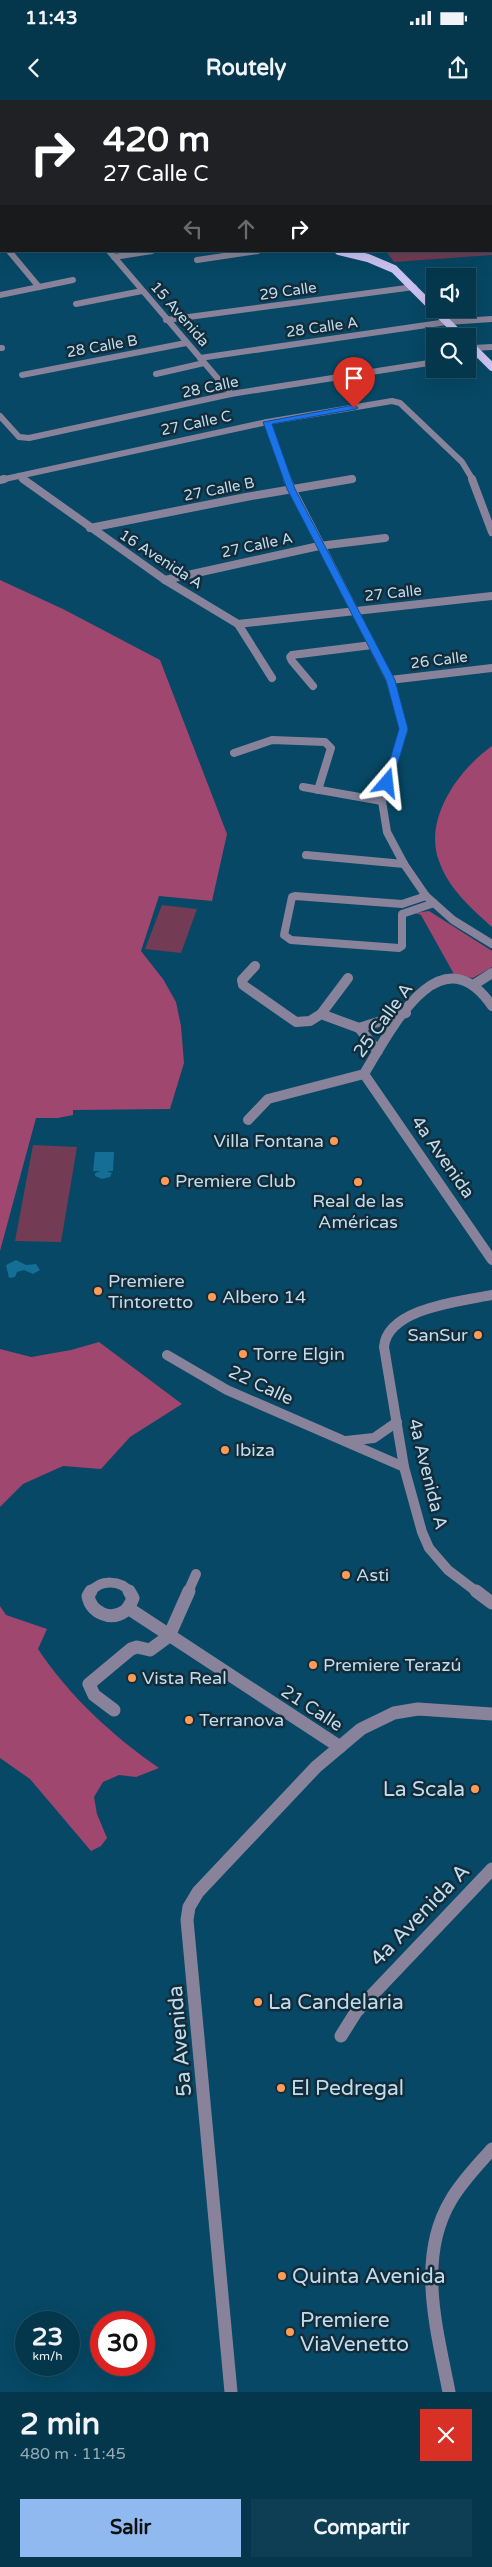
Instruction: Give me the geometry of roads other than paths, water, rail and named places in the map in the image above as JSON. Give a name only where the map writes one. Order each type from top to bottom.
[{"type":"main road","points":[[343,252],[382,263],[394,269],[453,328]]},
{"type":"main road","points":[[476,352],[492,367]]},
{"type":"street","points":[[11,252],[39,287]]},
{"type":"street","name":"15 Avenida","points":[[110,252],[231,394]]},
{"type":"street","points":[[114,257],[146,252]]},
{"type":"street","points":[[198,260],[251,252]]},
{"type":"street","points":[[0,295],[73,280]]},
{"type":"street","name":"29 Calle","points":[[166,320],[414,287]]},
{"type":"street","points":[[76,304],[142,291]]},
{"type":"street","name":"28 Calle A","points":[[156,374],[202,360],[447,322],[492,319]]},
{"type":"street","name":"28 Calle B","points":[[22,374],[186,343]]},
{"type":"street","points":[[476,346],[492,347]]},
{"type":"street","name":"28 Calle","points":[[0,416],[19,436],[29,438],[231,394],[426,363]]},
{"type":"street","name":"27 Calle C","points":[[0,480],[267,422],[388,402],[400,403],[462,462],[471,475],[492,532]]},
{"type":"street","points":[[267,422],[291,489],[390,680],[404,729],[382,801],[387,832],[404,864],[426,896],[453,920],[492,944]]},
{"type":"street","name":"16 Avenida A","points":[[19,476],[165,580],[238,624],[272,678]]},
{"type":"street","name":"27 Calle B","points":[[90,528],[291,489],[353,480]]},
{"type":"street","name":"27 Calle A","points":[[165,580],[319,546],[386,538]]},
{"type":"street","name":"27 Calle","points":[[238,624],[492,596]]},
{"type":"street","points":[[313,686],[292,661],[290,657],[292,655],[372,645]]},
{"type":"street","name":"26 Calle","points":[[390,680],[492,668]]},
{"type":"street","points":[[234,753],[272,740],[325,742],[331,748],[318,790]]},
{"type":"street","points":[[303,787],[382,801]]},
{"type":"street","points":[[306,855],[404,864]]},
{"type":"street","points":[[426,896],[402,904],[295,896],[292,897],[284,935],[291,940],[399,948],[402,946],[402,914],[434,903]]},
{"type":"street","points":[[255,966],[242,980],[246,987],[296,1022],[310,1021],[321,1014],[348,978]]},
{"type":"street","points":[[492,973],[475,984],[492,1006]]},
{"type":"street","name":"25 Calle A","points":[[248,1120],[261,1104],[273,1097],[364,1074],[378,1051],[417,997],[432,984],[452,980],[467,980],[475,984]]},
{"type":"street","points":[[359,1028],[406,1013]]},
{"type":"street","points":[[321,1014],[359,1028],[378,1051]]},
{"type":"street","name":"4a Avenida","points":[[364,1074],[492,1260]]},
{"type":"street","name":"4a Avenida A","points":[[492,1295],[430,1310],[392,1327],[385,1336],[384,1350],[404,1467],[422,1532],[429,1548],[448,1570],[492,1603]]},
{"type":"street","name":"22 Calle","points":[[166,1355],[227,1390],[404,1467]]},
{"type":"street","name":"22 Calle","points":[[343,1441],[372,1440],[388,1431],[397,1422]]},
{"type":"street","points":[[114,1710],[94,1695],[88,1684],[131,1649],[137,1647],[150,1650],[170,1636],[196,1574]]},
{"type":"street","name":"21 Calle","points":[[128,1608],[340,1747],[362,1729],[393,1713],[430,1708],[492,1714]]},
{"type":"street","name":"5a Avenida","points":[[231,2392],[187,1920],[189,1907],[198,1892],[226,1862],[319,1764],[340,1747]]},
{"type":"street","name":"4a Avenida A","points":[[342,2036],[356,2012],[492,1869]]},
{"type":"street","points":[[449,2392],[430,2281],[433,2247],[446,2209],[466,2178],[492,2149]]},
{"type":"water","points":[[95,1152],[114,1152],[113,1171],[107,1171],[112,1173],[110,1177],[102,1179],[95,1176],[95,1173],[100,1171],[93,1171]]},
{"type":"water","points":[[16,1260],[26,1265],[36,1264],[40,1270],[33,1274],[24,1270],[17,1272],[15,1277],[9,1278],[6,1265]]},
{"type":"place","name":"Villa Fontana","points":[[334,1141]]},
{"type":"place","name":"Premiere Club","points":[[165,1181]]},
{"type":"place","name":"Real de las Américas","points":[[358,1182]]},
{"type":"place","name":"Premiere Tintoretto","points":[[98,1291]]},
{"type":"place","name":"Albero 14","points":[[212,1297]]},
{"type":"place","name":"SanSur","points":[[478,1335]]},
{"type":"place","name":"Torre Elgin","points":[[243,1354]]},
{"type":"place","name":"Ibiza","points":[[225,1450]]},
{"type":"place","name":"Asti","points":[[346,1575]]},
{"type":"place","name":"Premiere Terazú","points":[[313,1665]]},
{"type":"place","name":"Vista Real","points":[[132,1678]]},
{"type":"place","name":"Terranova","points":[[189,1720]]},
{"type":"place","name":"La Scala","points":[[475,1789]]},
{"type":"place","name":"La Candelaria","points":[[258,2002]]},
{"type":"place","name":"El Pedregal","points":[[281,2088]]},
{"type":"place","name":"Quinta Avenida","points":[[282,2276]]},
{"type":"place","name":"Premiere ViaVenetto","points":[[290,2332]]}]
